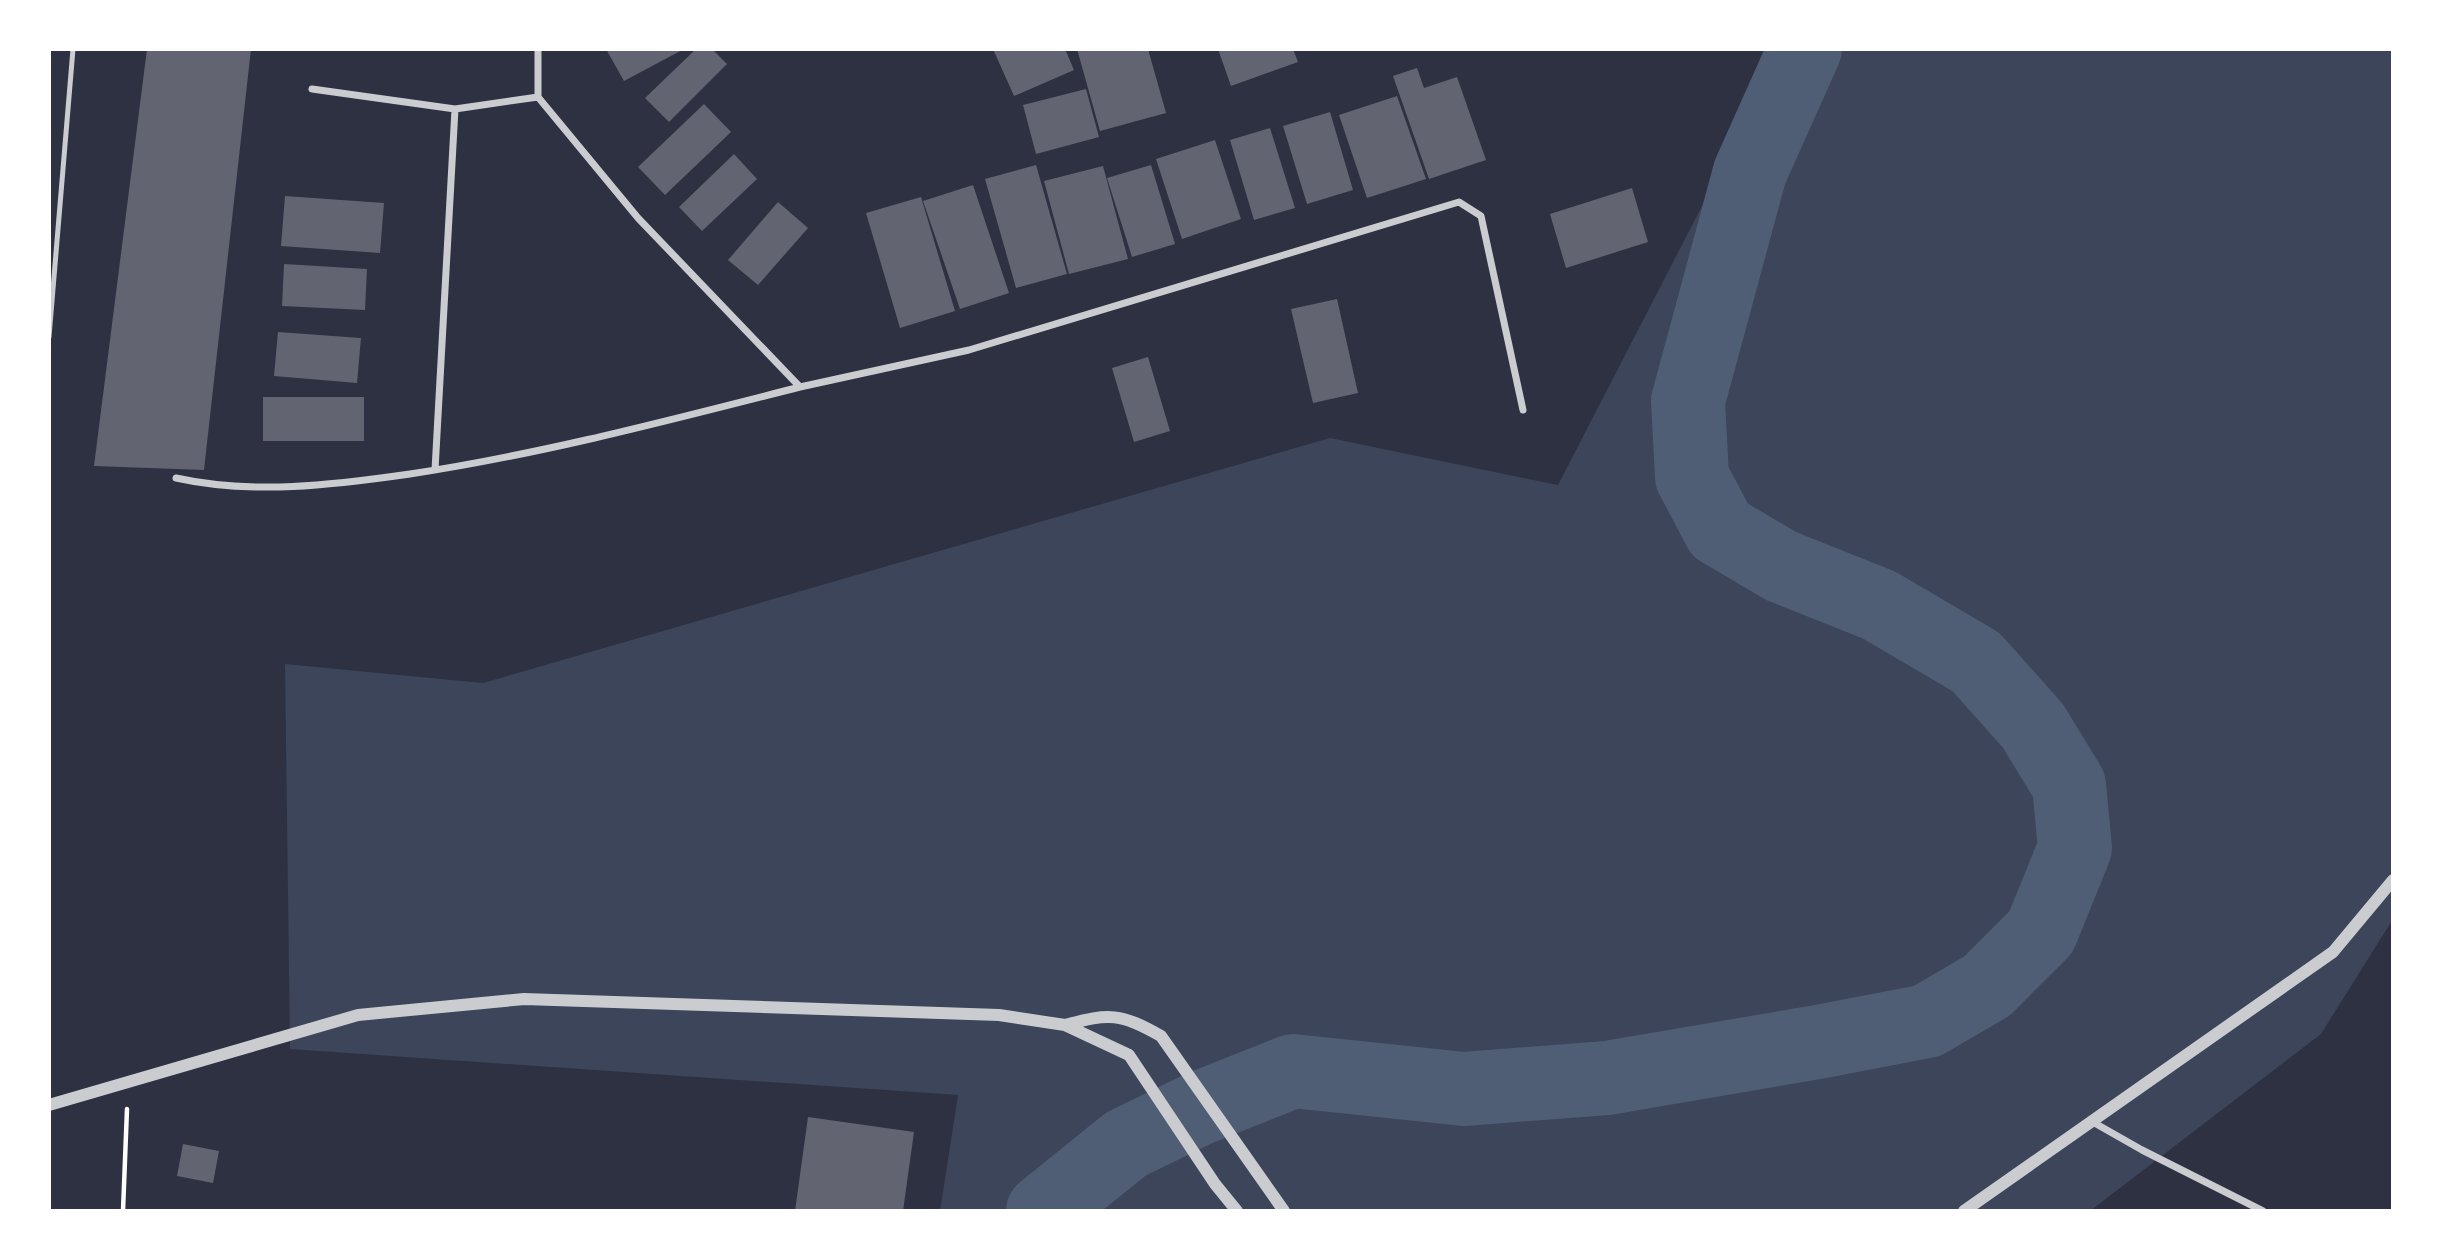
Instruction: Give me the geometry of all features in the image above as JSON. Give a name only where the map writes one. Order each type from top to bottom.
[{"type":"street","points":[[538,49],[538,97],[638,218],[800,387]]},
{"type":"street","points":[[312,89],[455,109],[538,97]]},
{"type":"street","points":[[435,470],[455,109]]},
{"type":"street","points":[[177,478],[200,483],[321,486],[560,448],[800,387],[969,350],[1459,202],[1481,216],[1523,410]]},
{"type":"street","points":[[1964,1211],[2333,952],[2393,880]]},
{"type":"street","points":[[49,1105],[358,1015],[524,999],[999,1015],[1065,1025],[1129,1055],[1215,1184],[1237,1211]]},
{"type":"street","points":[[1065,1025],[1105,1015],[1136,1022],[1161,1036],[1283,1211]]},
{"type":"street","points":[[2091,1121],[2263,1211]]},
{"type":"lane","points":[[49,337],[73,49]]},
{"type":"path","points":[[123,1211],[129,1080]]},
{"type":"shaded area","points":[[1783,49],[2393,49],[2393,919],[2321,1034],[2090,1211],[940,1211],[958,1095],[290,1049],[285,664],[483,683],[1330,438],[1558,485]]},
{"type":"building","points":[[147,49],[251,49],[204,470],[94,466]]},
{"type":"building","points":[[606,49],[684,49],[624,81]]},
{"type":"building","points":[[696,49],[712,49],[727,64],[669,122],[645,98]]},
{"type":"building","points":[[993,49],[1065,49],[1074,70],[1014,96]]},
{"type":"building","points":[[1077,49],[1148,49],[1166,113],[1100,131]]},
{"type":"building","points":[[1218,49],[1293,49],[1298,62],[1231,86]]},
{"type":"building","points":[[1417,68],[1424,88],[1457,77],[1486,160],[1429,179],[1393,76]]},
{"type":"building","points":[[1086,89],[1099,137],[1036,154],[1023,105]]},
{"type":"building","points":[[1397,96],[1426,179],[1367,198],[1339,115]]},
{"type":"building","points":[[704,104],[731,132],[665,195],[638,167]]},
{"type":"building","points":[[1330,112],[1353,190],[1307,204],[1283,126]]},
{"type":"building","points":[[1270,128],[1295,208],[1254,220],[1230,140]]},
{"type":"building","points":[[1215,140],[1241,219],[1182,239],[1156,159]]},
{"type":"building","points":[[734,154],[757,179],[702,231],[679,207]]},
{"type":"building","points":[[1036,165],[1067,274],[1016,288],[985,179]]},
{"type":"building","points":[[1151,165],[1175,244],[1132,257],[1107,178]]},
{"type":"building","points":[[1103,166],[1128,259],[1069,274],[1044,181]]},
{"type":"building","points":[[973,185],[1009,293],[960,309],[923,201]]},
{"type":"building","points":[[1632,188],[1648,242],[1566,268],[1550,214]]},
{"type":"building","points":[[285,196],[384,203],[380,253],[281,246]]},
{"type":"building","points":[[921,197],[955,311],[900,328],[866,213]]},
{"type":"building","points":[[778,202],[808,228],[758,285],[728,260]]},
{"type":"building","points":[[284,264],[367,269],[365,310],[282,306]]},
{"type":"building","points":[[1337,299],[1358,393],[1313,403],[1291,309]]},
{"type":"building","points":[[278,332],[361,338],[357,383],[274,376]]},
{"type":"building","points":[[1148,357],[1170,431],[1134,442],[1112,368]]},
{"type":"building","points":[[263,397],[364,397],[364,441],[263,441]]},
{"type":"building","points":[[808,1117],[914,1132],[903,1211],[795,1211]]},
{"type":"building","points":[[183,1144],[219,1151],[213,1183],[177,1176]]},
{"type":"waterway","points":[[1043,1211],[1126,1144],[1200,1108],[1293,1071],[1464,1089],[1607,1078],[1818,1042],[1927,1021],[1987,986],[2041,932],[2075,848],[2069,785],[2033,726],[1976,662],[1879,605],[1781,566],[1720,530],[1692,477],[1688,401],[1750,172],[1805,49]]}]
